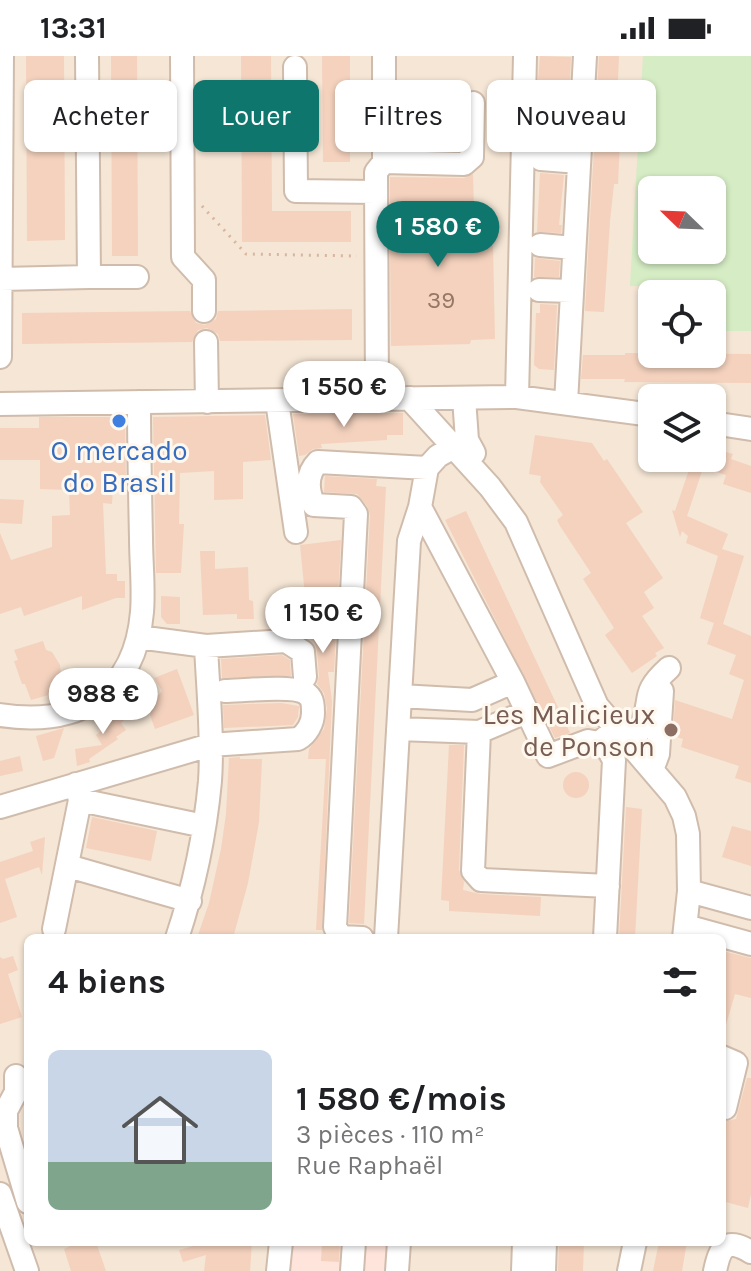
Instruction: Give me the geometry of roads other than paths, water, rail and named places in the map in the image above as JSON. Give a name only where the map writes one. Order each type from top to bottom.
[{"type":"street","points":[[0,357],[2,56]]},
{"type":"street","points":[[87,56],[89,277]]},
{"type":"street","points":[[182,56],[183,257],[204,280],[204,311]]},
{"type":"street","points":[[377,399],[376,172],[384,162],[384,56]]},
{"type":"street","points":[[517,397],[525,56]]},
{"type":"street","points":[[584,80],[585,56]]},
{"type":"street","points":[[295,67],[296,191],[376,192]]},
{"type":"street","points":[[384,162],[464,164],[472,157],[473,103]]},
{"type":"street","points":[[566,403],[580,152]]},
{"type":"street","points":[[540,245],[574,248]]},
{"type":"street","points":[[1,279],[137,277]]},
{"type":"street","points":[[539,290],[572,291]]},
{"type":"street","points":[[206,342],[207,402]]},
{"type":"street","points":[[0,404],[517,397],[638,413]]},
{"type":"street","points":[[409,398],[461,444],[516,522],[582,674],[615,739],[652,770],[675,797],[688,834],[689,891],[685,932]]},
{"type":"street","points":[[461,444],[464,398]]},
{"type":"street","points":[[277,401],[296,532]]},
{"type":"street","points":[[0,715],[48,717],[72,713],[107,695],[121,679],[138,637],[142,609],[139,402]]},
{"type":"street","points":[[726,425],[751,429]]},
{"type":"street","points":[[386,934],[409,541],[420,507],[427,468],[438,456],[461,444]]},
{"type":"street","points":[[339,934],[335,927],[356,514],[351,507],[314,505],[308,493],[310,470],[318,462],[427,468]]},
{"type":"street","points":[[420,507],[513,682],[548,756],[588,741],[615,739],[642,725],[648,694],[655,681],[669,668]]},
{"type":"street","points":[[138,637],[206,646],[286,641],[303,652],[305,677]]},
{"type":"street","points":[[178,934],[190,901],[210,779],[206,646]]},
{"type":"street","points":[[400,696],[472,700],[513,682]]},
{"type":"street","points":[[0,807],[78,792],[210,745],[298,739],[303,737],[313,720],[312,701],[305,692],[225,691]]},
{"type":"street","points":[[652,770],[658,754],[662,691]]},
{"type":"street","points":[[398,729],[479,732],[526,712]]},
{"type":"street","points":[[479,732],[473,871],[481,880],[608,886]]},
{"type":"street","points":[[605,934],[614,760],[609,751],[615,739]]},
{"type":"street","points":[[78,792],[204,826]]},
{"type":"street","points":[[54,929],[68,866],[78,792]]},
{"type":"street","points":[[68,866],[190,901]]},
{"type":"street","points":[[689,891],[751,908]]},
{"type":"street","points":[[726,939],[751,944]]},
{"type":"street","points":[[726,1059],[736,1063],[726,1104]]},
{"type":"street","points":[[15,1076],[16,1092],[6,1111],[6,1128],[10,1147],[24,1168]]},
{"type":"street","points":[[0,1194],[10,1251]]},
{"type":"street","points":[[278,1271],[281,1246]]},
{"type":"street","points":[[352,1271],[354,1246]]},
{"type":"street","points":[[366,1271],[368,1246]]},
{"type":"street","points":[[397,1271],[399,1246]]},
{"type":"street","points":[[523,1271],[524,1246]]},
{"type":"street","points":[[544,1271],[545,1246]]},
{"type":"street","points":[[629,1271],[634,1246]]},
{"type":"street","points":[[715,1271],[724,1246]]},
{"type":"street","points":[[726,1246],[751,1252]]},
{"type":"place","name":"O mercado do Brasil","points":[[119,421]]},
{"type":"place","name":"Les Malicieux de Ponson","points":[[671,730]]}]
